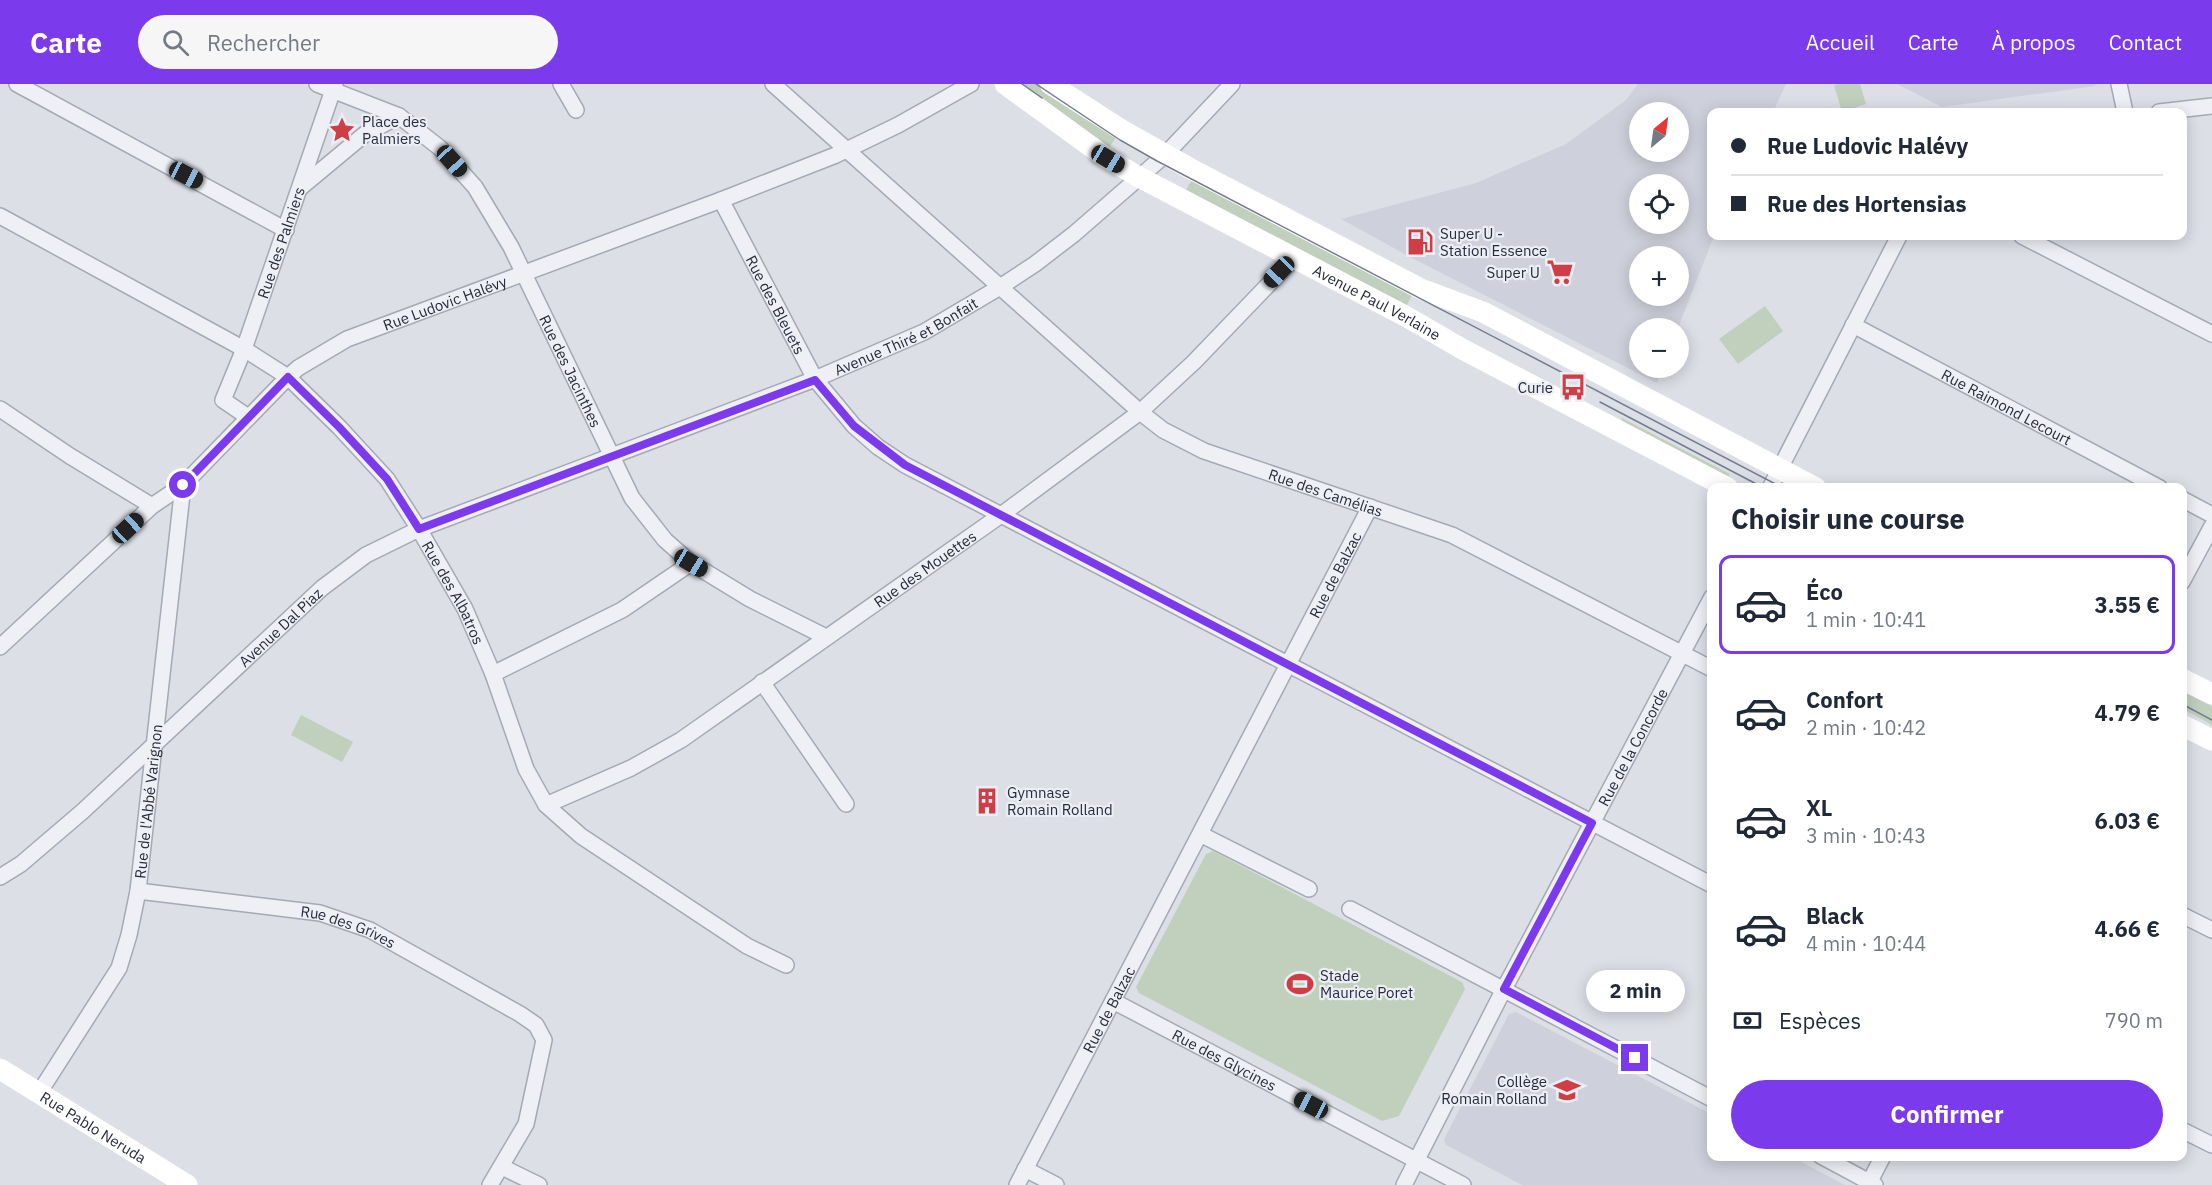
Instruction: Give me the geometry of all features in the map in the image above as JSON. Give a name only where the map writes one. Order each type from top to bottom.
[{"type":"street","points":[[17,84],[286,230]]},
{"type":"street","name":"Rue des Jacinthes","points":[[317,84],[334,87],[399,116],[440,148],[476,187],[511,247],[632,498],[665,540],[691,563],[750,599],[826,638]]},
{"type":"street","points":[[561,84],[576,110]]},
{"type":"street","name":"Rue des Camélias","points":[[773,84],[1163,430],[1204,451],[1452,535],[1707,667]]},
{"type":"street","name":"Rue Ludovic Halévy","points":[[0,647],[152,506],[183,485],[298,368],[347,339],[721,200],[847,150],[898,125],[970,84]]},
{"type":"street","name":"Avenue Paul Verlaine","points":[[1005,84],[1108,159],[1139,177],[1718,483]]},
{"type":"street","points":[[1050,84],[1165,155],[1421,289],[1483,312],[1807,483]]},
{"type":"street","name":"Avenue Thiré et Bonfait","points":[[611,458],[815,380],[924,332],[1000,287],[1074,234],[1165,155],[1232,84]]},
{"type":"street","points":[[2119,84],[2124,108]]},
{"type":"street","name":"Rue des Palmiers","points":[[248,417],[223,400],[244,349],[334,87]]},
{"type":"street","points":[[2187,108],[2212,105]]},
{"type":"street","points":[[300,188],[365,134],[399,116]]},
{"type":"street","name":"Rue des Bleuets","points":[[721,200],[815,380],[854,426],[878,447],[905,465],[1707,882]]},
{"type":"street","name":"Rue des Albatros","points":[[0,216],[244,349],[288,377],[387,479],[419,529],[465,609],[493,674],[526,769],[546,805],[581,836],[747,946],[786,965]]},
{"type":"street","points":[[1772,483],[1897,240]]},
{"type":"street","points":[[2030,240],[2212,334]]},
{"type":"street","name":"Rue des Mouettes","points":[[546,805],[631,768],[681,740],[1001,515],[1140,412],[1194,362],[1294,258]]},
{"type":"street","name":"Rue Raimond Lecourt","points":[[1852,325],[2151,483]]},
{"type":"street","points":[[0,409],[70,456],[152,506]]},
{"type":"street","name":"Avenue Dal Piaz","points":[[0,877],[21,864],[83,811],[322,588],[366,555],[419,529],[611,458]]},
{"type":"street","name":"Rue de l'Abbé Varignon","points":[[39,1093],[119,968],[129,935],[138,891],[183,485]]},
{"type":"street","points":[[2187,502],[2212,515]]},
{"type":"street","name":"Rue de Balzac","points":[[1017,1185],[1370,507]]},
{"type":"street","points":[[2187,573],[2212,526]]},
{"type":"street","points":[[493,674],[622,610],[691,563]]},
{"type":"street","name":"Rue de la Concorde","points":[[1404,1185],[1504,989],[1707,606]]},
{"type":"street","points":[[762,682],[846,804]]},
{"type":"street","points":[[2187,682],[2212,694]]},
{"type":"street","points":[[2187,728],[2212,741]]},
{"type":"street","points":[[1200,834],[1309,889]]},
{"type":"street","name":"Rue des Grives","points":[[138,891],[320,913],[370,930],[536,1025],[544,1040],[526,1124],[502,1167]]},
{"type":"street","points":[[1350,909],[1707,1096]]},
{"type":"street","points":[[2187,918],[2212,930]]},
{"type":"street","name":"Rue des Glycines","points":[[1113,1001],[1463,1185]]},
{"type":"street","name":"Rue Pablo Neruda","points":[[0,1069],[187,1185]]},
{"type":"street","points":[[2187,1132],[2212,1145]]},
{"type":"street","points":[[1830,1161],[1871,1184],[1881,1161]]},
{"type":"street","points":[[490,1185],[502,1167],[539,1185]]},
{"type":"street","points":[[1025,1169],[1056,1185]]},
{"type":"shaded area","points":[[1638,84],[1786,84],[1775,108],[1707,108],[1707,240],[1712,240],[1689,300],[1689,246],[1629,246],[1629,306],[1687,306],[1682,318],[1629,318],[1629,369],[1412,258],[1341,219],[1476,183],[1566,144],[1626,100]]},
{"type":"shaded area","points":[[1897,84],[2096,84],[2095,86],[1942,107]]},
{"type":"shaded area","points":[[1647,378],[1659,378],[1657,383]]},
{"type":"shaded area","name":"Collège Romain Rolland","points":[[1516,1012],[1707,1112],[1707,1161],[1800,1161],[1845,1185],[1522,1185],[1446,1145],[1444,1139],[1509,1014]]},
{"type":"green space","points":[[1017,84],[1043,84],[1118,134],[1109,148]]},
{"type":"green space","points":[[1860,84],[1866,104],[1854,108],[1841,108],[1834,85]]},
{"type":"green space","points":[[1194,176],[1414,291],[1407,305],[1186,190]]},
{"type":"green space","points":[[1765,306],[1783,331],[1738,364],[1719,339]]},
{"type":"green space","points":[[1622,418],[1730,474],[1726,481],[1618,425]]},
{"type":"green space","points":[[2187,694],[2212,706],[2212,725],[2187,711]]},
{"type":"green space","points":[[301,715],[353,742],[342,762],[291,735]]},
{"type":"green space","name":"Stade Maurice Poret","points":[[1213,851],[1462,982],[1465,989],[1399,1116],[1382,1121],[1139,993],[1136,987],[1206,854]]},
{"type":"tram line","points":[[1022,84],[1042,98]]},
{"type":"tram line","points":[[1036,84],[1120,140],[1157,161],[1773,483]]},
{"type":"tram line","points":[[1600,402],[1754,483]]},
{"type":"tram line","points":[[2187,707],[2212,720]]},
{"type":"place","name":"Place des Palmiers","points":[[342,130]]},
{"type":"place","name":"Super U - Station Essence","points":[[1420,242]]},
{"type":"place","name":"Super U","points":[[1560,272]]},
{"type":"place","name":"Curie","points":[[1573,387]]},
{"type":"place","name":"Gymnase Romain Rolland","points":[[987,801]]},
{"type":"place","name":"Stade Maurice Poret","points":[[1300,984]]},
{"type":"place","name":"Collège Romain Rolland","points":[[1567,1090]]},
{"type":"route","points":[[183,485],[288,377],[387,479],[419,529],[815,380],[854,426],[878,447],[905,465],[1592,823],[1504,989],[1635,1058]]}]
